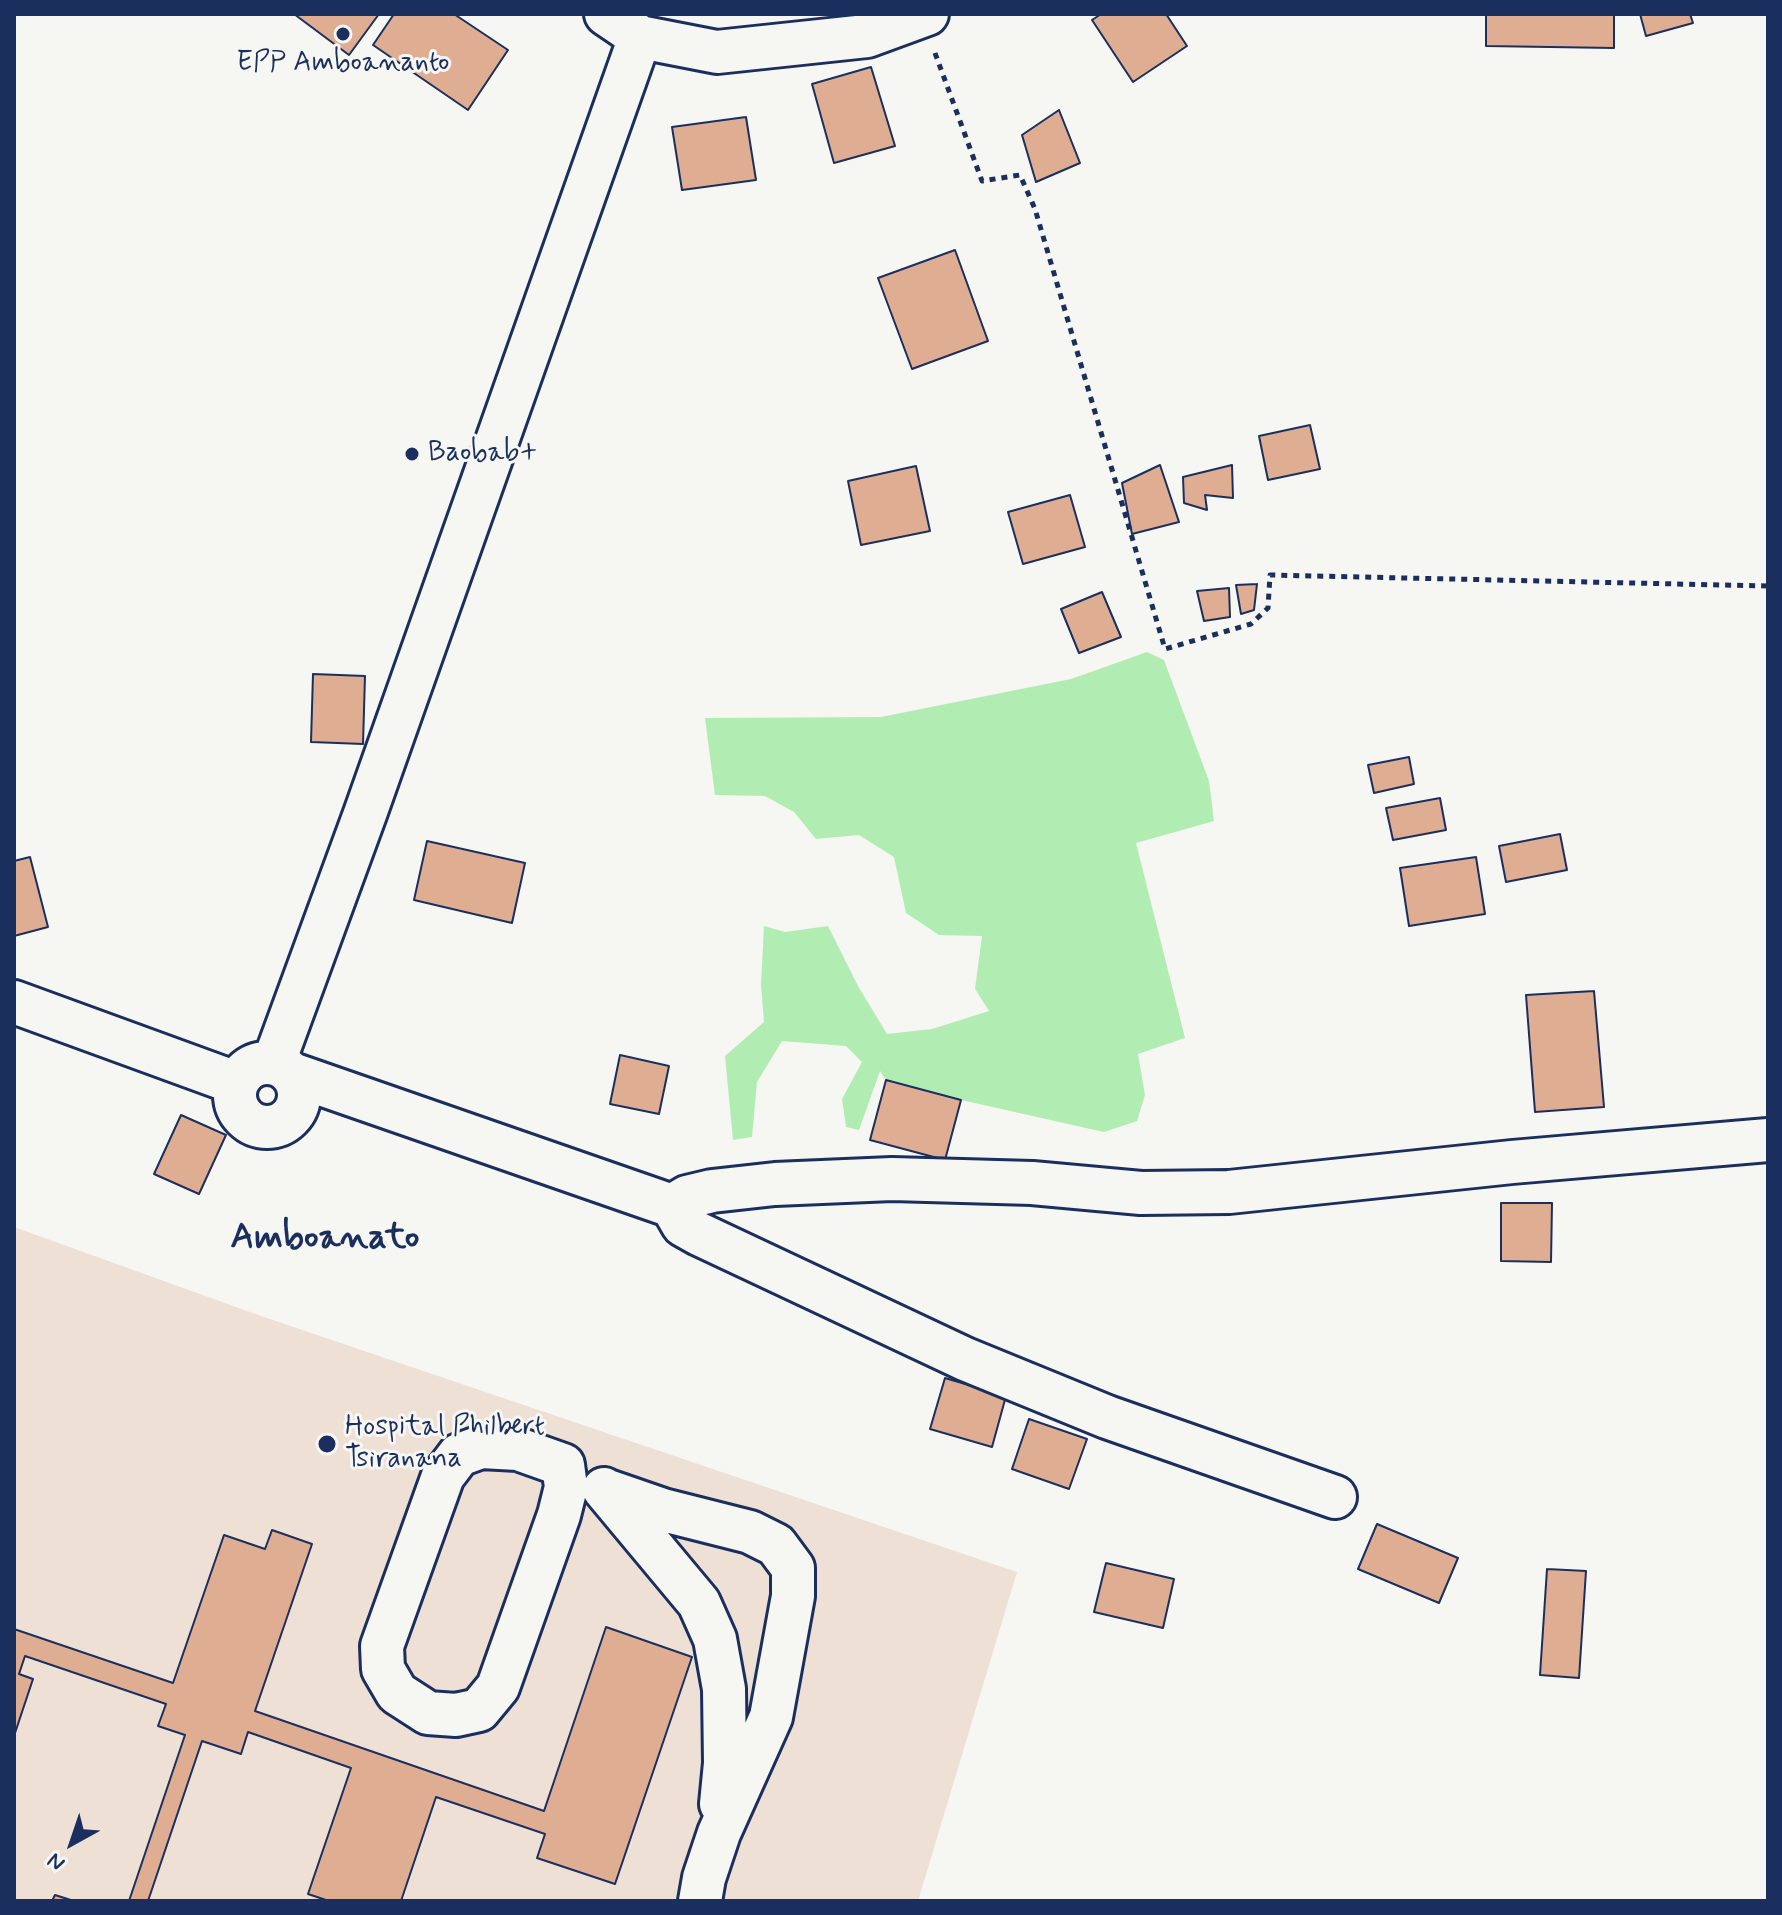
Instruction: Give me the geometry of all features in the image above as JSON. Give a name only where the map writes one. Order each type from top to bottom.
[{"type":"street","points":[[606,14],[640,37],[717,52],[867,36],[924,15]]},
{"type":"street","points":[[283,1068],[365,814],[640,37]]},
{"type":"street","points":[[14,1002],[236,1083]]},
{"type":"street","points":[[283,1068],[300,1095],[292,1116],[272,1127],[250,1123],[236,1107],[236,1083],[250,1067],[283,1068],[672,1206],[683,1225],[699,1234],[965,1359],[1107,1417],[1335,1497]]},
{"type":"street","points":[[672,1206],[687,1197],[712,1191],[775,1184],[892,1179],[1032,1183],[1141,1193],[1229,1192],[1512,1162],[1768,1140]]},
{"type":"street","points":[[563,1465],[566,1487],[559,1515],[498,1687],[479,1710],[456,1715],[428,1713],[397,1693],[383,1669],[382,1646],[443,1476],[459,1455],[481,1447],[518,1449],[563,1465],[605,1490],[663,1510],[750,1532],[776,1545],[793,1568],[793,1596],[771,1717],[719,1833],[700,1901]]},
{"type":"street","points":[[605,1490],[699,1603],[715,1639],[724,1689],[725,1763],[719,1833]]},
{"type":"path","points":[[924,15],[982,181],[1020,175],[1035,209],[1165,649],[1251,624],[1268,608],[1270,575],[1768,586]]},
{"type":"shaded area","name":"Hospital Philbert Tsiranana","points":[[14,1227],[261,1316],[1017,1572],[918,1901],[14,1901]]},
{"type":"green space","points":[[1147,652],[1164,660],[1209,781],[1214,821],[1136,843],[1185,1038],[1138,1054],[1145,1095],[1137,1121],[1104,1132],[886,1080],[880,1071],[859,1130],[846,1127],[842,1099],[862,1062],[846,1046],[782,1041],[757,1082],[752,1137],[733,1140],[725,1056],[764,1022],[761,985],[764,926],[785,932],[828,926],[858,986],[887,1034],[932,1029],[989,1011],[975,989],[982,936],[939,935],[906,913],[894,857],[859,835],[816,839],[794,812],[765,796],[715,795],[705,718],[881,717],[1071,679]]},
{"type":"building","name":"EPP Amboananto","points":[[294,14],[379,14],[349,55]]},
{"type":"building","points":[[394,14],[454,14],[508,50],[468,110],[373,45]]},
{"type":"building","points":[[1101,14],[1166,14],[1187,46],[1133,82],[1092,20]]},
{"type":"building","points":[[1486,14],[1614,14],[1614,48],[1486,46]]},
{"type":"building","points":[[1640,14],[1690,14],[1693,23],[1646,36]]},
{"type":"building","points":[[871,67],[895,146],[834,163],[812,84]]},
{"type":"building","points":[[1059,110],[1080,163],[1036,182],[1022,135]]},
{"type":"building","points":[[746,117],[756,180],[682,190],[672,127]]},
{"type":"building","points":[[955,250],[988,341],[912,369],[878,278]]},
{"type":"building","points":[[1310,425],[1320,469],[1268,480],[1259,436]]},
{"type":"building","points":[[1160,465],[1179,522],[1132,534],[1122,483]]},
{"type":"building","points":[[1232,465],[1233,498],[1205,495],[1207,510],[1184,503],[1183,477]]},
{"type":"building","points":[[916,466],[930,531],[861,545],[848,481]]},
{"type":"building","points":[[1070,495],[1085,547],[1023,564],[1008,512]]},
{"type":"building","points":[[1257,584],[1254,610],[1241,614],[1236,585]]},
{"type":"building","points":[[1229,588],[1230,617],[1204,621],[1197,591]]},
{"type":"building","points":[[1102,592],[1121,637],[1079,653],[1061,609]]},
{"type":"building","points":[[313,674],[365,676],[363,744],[311,742]]},
{"type":"building","points":[[1409,757],[1414,784],[1374,793],[1368,765]]},
{"type":"building","points":[[1440,798],[1446,830],[1393,840],[1386,808]]},
{"type":"building","points":[[1560,834],[1567,870],[1506,882],[1499,846]]},
{"type":"building","points":[[427,841],[525,863],[512,923],[414,900]]},
{"type":"building","points":[[30,857],[48,927],[14,936],[14,861]]},
{"type":"building","points":[[1476,857],[1485,914],[1409,926],[1400,868]]},
{"type":"building","points":[[1594,991],[1604,1107],[1535,1112],[1526,995]]},
{"type":"building","points":[[620,1055],[669,1066],[659,1114],[610,1104]]},
{"type":"building","points":[[886,1080],[961,1100],[945,1160],[870,1140]]},
{"type":"building","points":[[181,1115],[226,1135],[199,1194],[154,1174]]},
{"type":"building","points":[[1501,1203],[1552,1203],[1551,1262],[1501,1261]]},
{"type":"building","points":[[945,1378],[1006,1396],[992,1447],[930,1429]]},
{"type":"building","points":[[1029,1419],[1087,1439],[1069,1489],[1012,1469]]},
{"type":"building","points":[[1377,1524],[1458,1558],[1439,1603],[1358,1569]]},
{"type":"building","points":[[272,1530],[312,1544],[255,1711],[544,1811],[606,1627],[692,1657],[615,1884],[537,1858],[545,1834],[436,1797],[401,1901],[329,1901],[308,1894],[351,1768],[248,1732],[241,1754],[202,1741],[148,1901],[129,1901],[185,1735],[158,1726],[166,1704],[25,1656],[19,1674],[33,1679],[14,1736],[14,1629],[173,1683],[224,1535],[265,1549]]},
{"type":"building","points":[[1106,1563],[1174,1579],[1163,1628],[1094,1612]]},
{"type":"building","points":[[1547,1569],[1586,1571],[1579,1678],[1540,1675]]},
{"type":"building","points":[[55,1895],[74,1901],[52,1901]]},
{"type":"place","name":"EPP Amboananto","points":[[343,34]]},
{"type":"place","name":"Baobab+","points":[[412,454]]},
{"type":"place","name":"Hospital Philbert Tsiranana","points":[[327,1444]]},
{"type":"district","name":"Amboanato","points":[[325,1239]]}]
